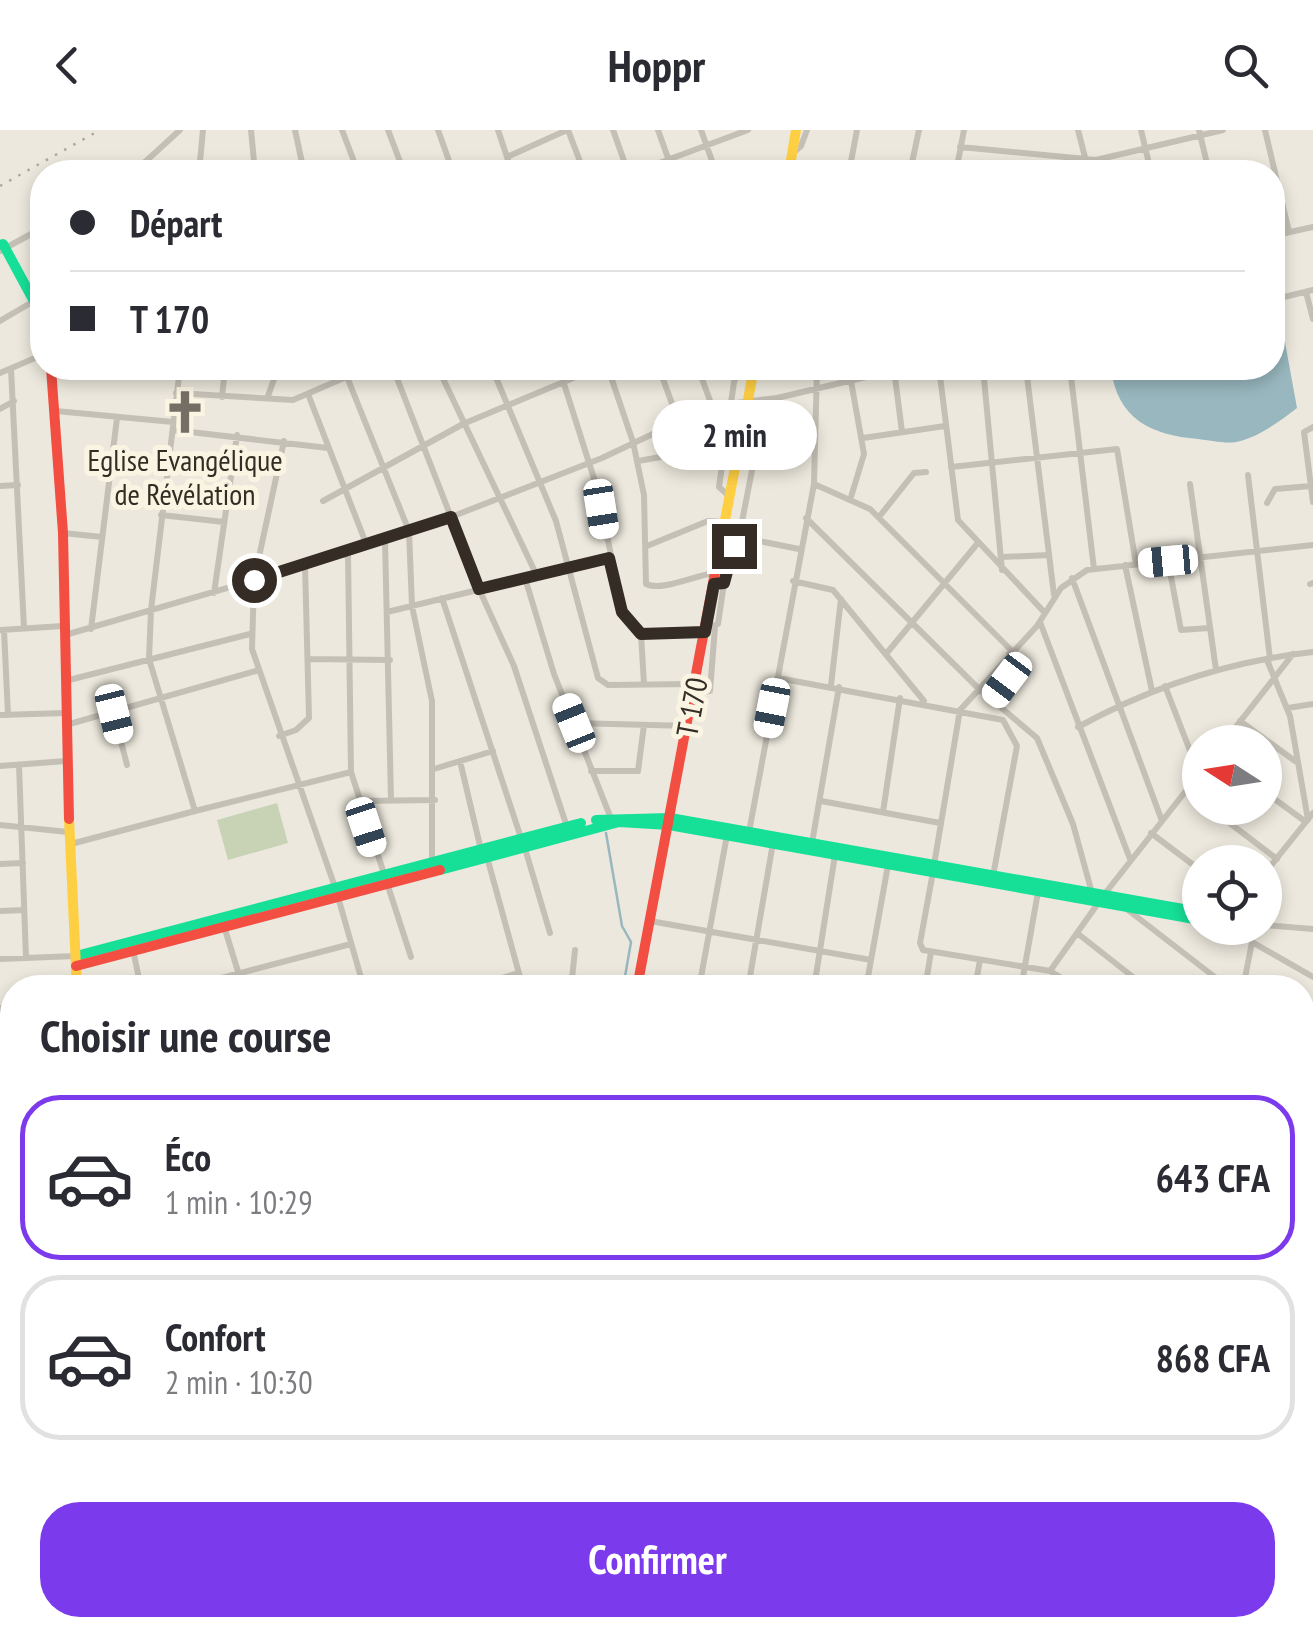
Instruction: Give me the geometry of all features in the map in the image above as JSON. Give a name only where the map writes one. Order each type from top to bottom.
[{"type":"street","points":[[147,160],[180,130]]},
{"type":"street","points":[[200,160],[203,130]]},
{"type":"street","points":[[252,130],[254,160]]},
{"type":"street","points":[[295,130],[301,160]]},
{"type":"street","points":[[342,130],[353,160]]},
{"type":"street","points":[[388,130],[399,160]]},
{"type":"street","points":[[438,130],[449,160]]},
{"type":"street","points":[[498,130],[508,160]]},
{"type":"street","points":[[507,157],[537,148],[568,130],[579,160]]},
{"type":"street","points":[[614,130],[624,160]]},
{"type":"street","points":[[658,130],[668,158]]},
{"type":"street","points":[[702,130],[712,160]]},
{"type":"street","points":[[663,160],[748,130]]},
{"type":"street","points":[[791,160],[796,130]]},
{"type":"street","points":[[792,154],[801,146],[807,130]]},
{"type":"street","points":[[851,160],[857,130]]},
{"type":"street","points":[[913,160],[919,130]]},
{"type":"street","points":[[958,160],[964,130]]},
{"type":"street","points":[[1078,130],[1086,160]]},
{"type":"street","points":[[1141,130],[1148,160]]},
{"type":"street","points":[[1095,160],[1223,130]]},
{"type":"street","points":[[1265,130],[1272,160]]},
{"type":"street","points":[[1199,133],[1206,160]]},
{"type":"street","points":[[960,147],[1077,160]]},
{"type":"street","points":[[1285,215],[1289,232]]},
{"type":"street","points":[[1285,233],[1313,227]]},
{"type":"street","points":[[30,234],[3,248],[30,295]]},
{"type":"street","points":[[1285,297],[1310,291],[1313,319]]},
{"type":"street","points":[[0,322],[30,304]]},
{"type":"street","points":[[0,373],[30,361]]},
{"type":"street","points":[[12,369],[24,628]]},
{"type":"street","points":[[53,380],[77,975]]},
{"type":"street","points":[[178,380],[150,610],[150,658],[195,812]]},
{"type":"street","points":[[222,397],[224,380]]},
{"type":"street","points":[[268,396],[274,380]]},
{"type":"street","points":[[176,393],[292,400],[340,380]]},
{"type":"street","points":[[348,380],[409,531],[412,606],[430,681],[435,800],[432,868]]},
{"type":"street","points":[[398,380],[479,589],[514,666],[567,826]]},
{"type":"street","points":[[443,380],[538,576]]},
{"type":"street","points":[[498,380],[556,520],[598,678],[608,685],[695,689]]},
{"type":"street","points":[[612,380],[638,461],[649,588],[718,580],[739,537],[745,490],[756,455],[754,402]]},
{"type":"street","points":[[663,380],[678,420]]},
{"type":"street","points":[[702,380],[712,406]]},
{"type":"street","points":[[730,496],[719,486],[737,380]]},
{"type":"street","name":"T 170","points":[[639,975],[709,629],[740,445],[754,402],[754,380]]},
{"type":"street","points":[[749,833],[814,484],[816,380]]},
{"type":"street","points":[[256,671],[114,714],[65,719],[4,715],[2,630],[91,629],[348,554],[538,484],[712,406],[754,402],[855,380]]},
{"type":"street","points":[[895,380],[902,432]]},
{"type":"street","points":[[940,380],[958,520],[1002,573],[1045,614]]},
{"type":"street","points":[[984,380],[1002,573]]},
{"type":"street","points":[[1028,380],[1055,598]]},
{"type":"street","points":[[1071,380],[1094,570]]},
{"type":"street","points":[[323,501],[463,424],[562,381],[599,494],[622,612],[641,634],[644,684]]},
{"type":"street","points":[[850,498],[862,470],[863,438],[851,381]]},
{"type":"street","points":[[308,394],[367,546]]},
{"type":"street","points":[[0,408],[14,401]]},
{"type":"street","points":[[56,410],[328,448]]},
{"type":"street","points":[[91,629],[117,418]]},
{"type":"street","points":[[863,438],[946,426]]},
{"type":"street","points":[[1313,427],[1304,430],[1313,502]]},
{"type":"street","points":[[214,593],[237,435]]},
{"type":"street","points":[[284,441],[254,580],[250,634],[256,671],[337,894],[360,975]]},
{"type":"street","points":[[638,461],[740,445]]},
{"type":"street","points":[[951,467],[1118,449],[1136,564]]},
{"type":"street","points":[[878,517],[914,473],[926,472]]},
{"type":"street","points":[[1248,475],[1268,659],[1288,708],[1309,818]]},
{"type":"street","points":[[814,484],[850,498],[878,517],[1011,652],[1020,664],[993,699]]},
{"type":"street","points":[[1190,484],[1216,670]]},
{"type":"street","points":[[0,486],[18,485]]},
{"type":"street","points":[[1267,502],[1276,489],[1311,486]]},
{"type":"street","points":[[161,514],[224,522]]},
{"type":"street","points":[[806,518],[978,688],[1040,742],[1098,898]]},
{"type":"street","points":[[647,546],[708,521],[726,522]]},
{"type":"street","points":[[62,533],[102,537]]},
{"type":"street","points":[[739,537],[800,549]]},
{"type":"street","points":[[385,540],[391,800]]},
{"type":"street","points":[[886,654],[977,544]]},
{"type":"street","points":[[1057,975],[931,952],[920,944],[960,710],[1040,622],[1072,578],[1094,570],[1136,564],[1313,545]]},
{"type":"street","points":[[348,554],[351,772],[411,957]]},
{"type":"street","points":[[1002,557],[1049,555]]},
{"type":"street","points":[[387,612],[609,558]]},
{"type":"street","points":[[1168,561],[1182,630],[1209,628]]},
{"type":"street","points":[[280,736],[296,730],[308,718],[305,565]]},
{"type":"street","points":[[1124,566],[1152,691]]},
{"type":"street","points":[[525,578],[610,816]]},
{"type":"street","points":[[1072,578],[1162,821]]},
{"type":"street","points":[[793,581],[828,587],[925,702]]},
{"type":"street","points":[[442,598],[550,933]]},
{"type":"street","points":[[812,843],[835,686],[841,599]]},
{"type":"street","points":[[1040,622],[1130,859]]},
{"type":"street","points":[[641,634],[709,629]]},
{"type":"street","points":[[65,682],[250,634]]},
{"type":"street","points":[[1078,727],[1165,686],[1216,670],[1313,652]]},
{"type":"street","points":[[1237,725],[1293,654]]},
{"type":"street","points":[[308,659],[390,660]]},
{"type":"street","points":[[778,678],[925,702],[1003,720],[1017,746],[993,876]]},
{"type":"street","points":[[1165,686],[1182,730]]},
{"type":"street","points":[[883,812],[900,698]]},
{"type":"street","points":[[1288,708],[1313,704]]},
{"type":"street","points":[[114,714],[127,765]]},
{"type":"street","points":[[1240,721],[1296,762]]},
{"type":"street","points":[[574,723],[688,726]]},
{"type":"street","points":[[591,771],[638,771],[644,725]]},
{"type":"street","points":[[434,769],[493,751]]},
{"type":"street","points":[[460,760],[519,973],[512,975]]},
{"type":"street","points":[[0,766],[66,761]]},
{"type":"street","points":[[20,765],[26,958]]},
{"type":"street","points":[[69,844],[351,772]]},
{"type":"street","points":[[1050,971],[1098,898],[1182,796]]},
{"type":"street","points":[[358,801],[435,800]]},
{"type":"street","points":[[820,800],[940,823]]},
{"type":"street","points":[[1282,802],[1309,818]]},
{"type":"street","points":[[0,958],[76,961],[133,948],[484,854],[610,816],[812,843],[1038,892],[1182,910]]},
{"type":"street","points":[[1282,853],[1309,818]]},
{"type":"street","points":[[523,842],[598,824],[670,822],[888,865],[993,876],[1182,917]]},
{"type":"street","points":[[0,825],[68,832]]},
{"type":"street","points":[[1232,825],[1259,845]]},
{"type":"street","points":[[1151,833],[1182,856]]},
{"type":"street","points":[[701,975],[727,835]]},
{"type":"street","points":[[750,975],[773,843]]},
{"type":"street","points":[[816,975],[835,855]]},
{"type":"street","points":[[0,864],[23,862]]},
{"type":"street","points":[[869,975],[888,865]]},
{"type":"street","points":[[1024,975],[1038,892]]},
{"type":"street","points":[[1123,906],[1212,975]]},
{"type":"street","points":[[0,911],[24,910]]},
{"type":"street","points":[[649,920],[872,960]]},
{"type":"street","points":[[224,925],[238,973]]},
{"type":"street","points":[[1282,927],[1313,930]]},
{"type":"street","points":[[1078,933],[1131,975]]},
{"type":"street","points":[[231,975],[352,944]]},
{"type":"street","points":[[1246,975],[1251,945]]},
{"type":"street","points":[[1257,945],[1310,975]]},
{"type":"street","points":[[133,948],[138,975]]},
{"type":"street","points":[[573,975],[576,950]]},
{"type":"street","points":[[927,975],[931,952]]},
{"type":"street","points":[[977,975],[980,960]]},
{"type":"green space","points":[[277,803],[288,843],[228,860],[217,820]]},
{"type":"water","points":[[1285,342],[1297,408],[1244,440],[1217,442],[1151,428],[1129,412],[1114,380],[1285,380]]},
{"type":"waterway","points":[[606,833],[622,926],[631,942],[625,975]]},
{"type":"railway","points":[[46,160],[100,130]]},
{"type":"railway","points":[[0,186],[30,169]]},
{"type":"traffic: fast","points":[[3,244],[30,294]]},
{"type":"traffic: fast","points":[[596,820],[670,818],[1182,909]]},
{"type":"traffic: fast","points":[[440,870],[619,822],[669,825],[1182,917]]},
{"type":"traffic: fast","points":[[76,956],[581,823]]},
{"type":"traffic: slow","points":[[791,160],[796,130]]},
{"type":"traffic: slow","points":[[717,562],[752,380]]},
{"type":"traffic: slow","points":[[69,819],[76,975]]},
{"type":"traffic: jam","points":[[52,380],[63,533],[69,819]]},
{"type":"traffic: jam","points":[[639,975],[717,562]]},
{"type":"traffic: jam","points":[[76,966],[440,870]]},
{"type":"place","name":"Eglise Evangélique de Révélation","points":[[185,412]]},
{"type":"route","points":[[254,580],[348,554],[451,517],[479,589],[609,558],[622,612],[641,634],[705,632],[714,584],[724,583],[732,565],[734,546]]}]
